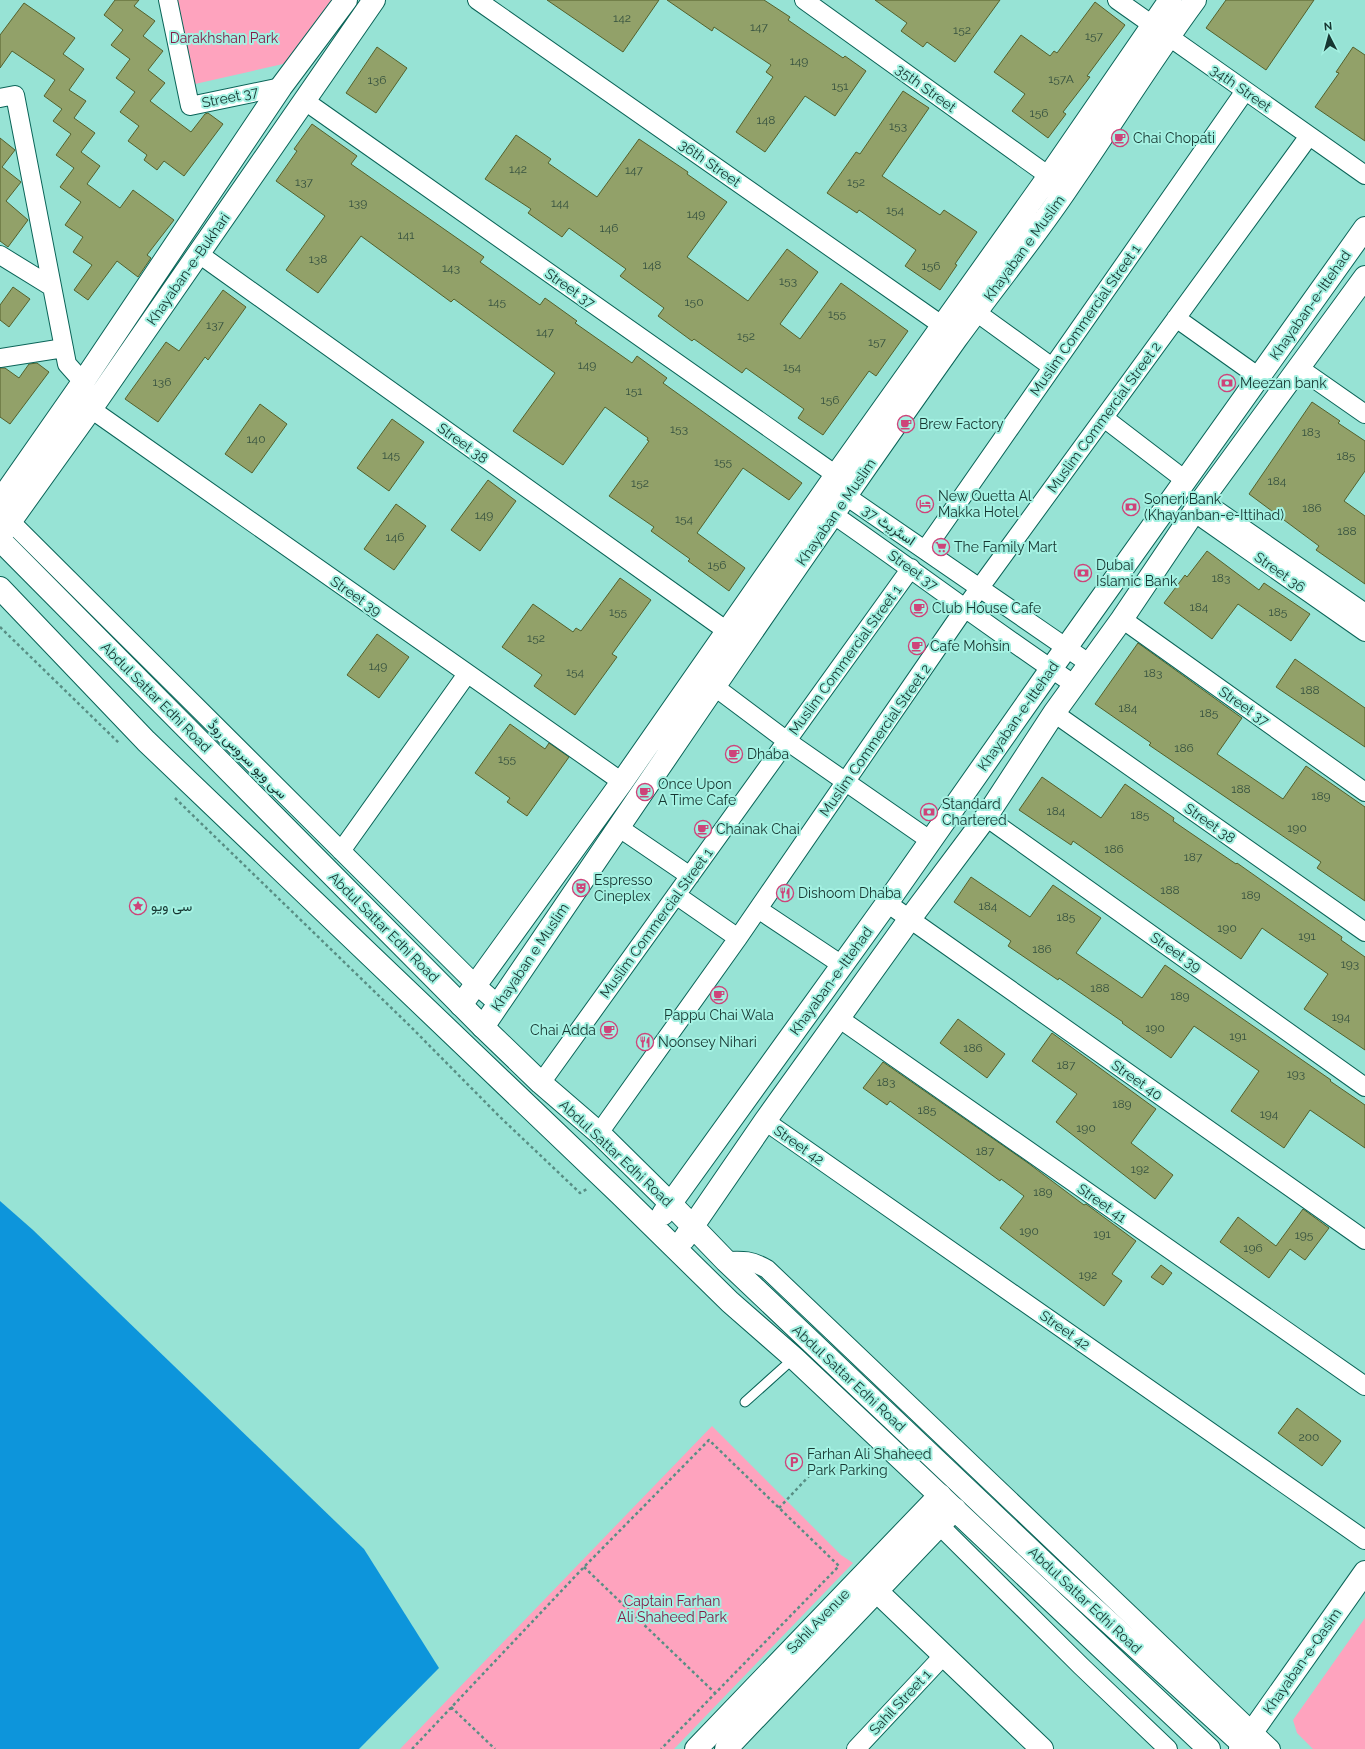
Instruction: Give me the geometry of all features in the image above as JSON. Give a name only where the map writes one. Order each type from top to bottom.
[{"type":"main road","name":"Khayaban-e-Bukhari","points":[[0,501],[83,382],[281,87],[346,0]]},
{"type":"main road","name":"Khayaban-e-Bukhari","points":[[3,528],[90,409],[199,254],[374,0]]},
{"type":"main road","name":"Khayaban e Muslim","points":[[483,1027],[618,827],[834,515],[943,326],[1015,242],[1068,188],[1160,31],[1170,0]]},
{"type":"main road","name":"Khayaban e Muslim","points":[[461,1005],[622,782],[836,475],[890,417],[976,312],[1015,242],[1049,176],[1160,31],[1195,0]]},
{"type":"main road","points":[[333,18],[354,30]]},
{"type":"main road","name":"Khayaban-e-Ittehad","points":[[652,1227],[672,1204],[842,965],[888,903],[1051,669],[1365,228]]},
{"type":"main road","name":"Khayaban-e-Ittehad","points":[[677,1249],[693,1228],[765,1121],[840,1019],[909,920],[986,817],[1054,714],[1122,620],[1199,506],[1365,277]]},
{"type":"main road","name":"Abdul Sattar Edhi Road","points":[[3,528],[483,1027],[541,1083],[599,1133],[672,1204],[693,1228],[726,1261],[1056,1574],[1253,1745]]},
{"type":"main road","name":"Abdul Sattar Edhi Road","points":[[0,588],[146,741],[620,1194],[730,1302],[794,1358],[1209,1749]]},
{"type":"main road","points":[[757,588],[775,600]]},
{"type":"main road","name":"Sahil Avenue","points":[[726,1749],[868,1584],[925,1510],[948,1502]]},
{"type":"main road","name":"Sahil Avenue","points":[[696,1749],[868,1584],[940,1525],[948,1502]]},
{"type":"main road","name":"Khayaban-e-Qasim","points":[[1253,1745],[1365,1572]]},
{"type":"main road","points":[[868,1584],[1042,1749]]},
{"type":"main road","name":"Khayaban-e-Qasim","points":[[1253,1745],[1365,1594]]},
{"type":"street","name":"Street 37","points":[[168,0],[190,106],[281,87]]},
{"type":"street","name":"36th Street","points":[[477,0],[943,326]]},
{"type":"street","name":"35th Street","points":[[804,0],[1049,176]]},
{"type":"street","name":"34th Street","points":[[1117,0],[1365,175]]},
{"type":"street","name":"Muslim Commercial Street 1","points":[[925,550],[1245,90]]},
{"type":"street","points":[[0,98],[15,95],[67,364],[83,382]]},
{"type":"street","name":"Street 37","points":[[305,101],[836,475]]},
{"type":"street","name":"Muslim Commercial Street 2","points":[[599,1133],[738,938],[966,608],[1309,136]]},
{"type":"street","name":"Street 38","points":[[199,254],[727,631]]},
{"type":"street","points":[[0,255],[52,286]]},
{"type":"street","points":[[976,312],[1052,367]]},
{"type":"street","points":[[1176,318],[1259,377]]},
{"type":"street","points":[[0,358],[64,348]]},
{"type":"street","points":[[1299,368],[1365,414]]},
{"type":"street","name":"Street 39","points":[[90,409],[622,782]]},
{"type":"street","points":[[1104,418],[1186,480]]},
{"type":"street","name":"اسٹریٹ 37","points":[[846,496],[1090,664]]},
{"type":"street","name":"Street 36","points":[[1199,506],[1365,613]]},
{"type":"street","name":"Street 36","points":[[1199,506],[1365,632]]},
{"type":"street","name":"Street 37","points":[[834,515],[1075,685]]},
{"type":"street","name":"سی ویو سروس روڈ","points":[[3,528],[341,851],[476,985],[498,1004]]},
{"type":"street","name":"Muslim Commercial Street 1","points":[[541,1083],[911,568]]},
{"type":"street","name":"Street 37","points":[[1122,620],[1365,792]]},
{"type":"street","points":[[341,851],[467,674]]},
{"type":"street","points":[[715,687],[787,741],[931,841]]},
{"type":"street","name":"Street 38","points":[[1054,714],[1365,932]]},
{"type":"street","name":"Street 39","points":[[986,817],[1365,1087]]},
{"type":"street","points":[[618,827],[690,876]]},
{"type":"street","points":[[676,895],[738,938]]},
{"type":"street","name":"Street 40","points":[[888,903],[909,920],[1365,1240]]},
{"type":"street","points":[[758,909],[842,965]]},
{"type":"street","name":"Street 41","points":[[840,1019],[1365,1386]]},
{"type":"street","name":"Street 42","points":[[765,1121],[1365,1540]]},
{"type":"street","points":[[925,1510],[1168,1749]]},
{"type":"street","name":"Sahil Street 1","points":[[856,1749],[944,1655]]},
{"type":"lane","points":[[745,1402],[794,1358]]},
{"type":"path","points":[[0,627],[125,749]]},
{"type":"path","points":[[170,793],[410,1026],[500,1117],[580,1193],[587,1189]]},
{"type":"path","points":[[412,1749],[584,1567],[709,1440],[839,1566],[661,1749]]},
{"type":"path","points":[[779,1508],[810,1475]]},
{"type":"path","points":[[584,1567],[715,1693]]},
{"type":"path","points":[[451,1707],[495,1749]]},
{"type":"green space","name":"Darakhshan Park","points":[[176,0],[334,0],[292,62],[195,84]]},
{"type":"green space","name":"Captain Farhan Ali Shaheed Park","points":[[712,1426],[841,1555],[853,1563],[674,1749],[400,1749]]},
{"type":"green space","points":[[1365,1618],[1365,1749],[1313,1749],[1297,1733],[1293,1720]]},
{"type":"water","points":[[0,1201],[33,1230],[364,1549],[439,1668],[359,1749],[0,1749]]},
{"type":"building","points":[[115,0],[139,0],[134,6],[155,21],[143,36],[163,51],[148,70],[165,83],[150,101],[191,132],[205,114],[208,113],[223,124],[184,176],[164,161],[157,170],[144,160],[147,155],[128,141],[139,126],[120,112],[135,92],[116,78],[130,59],[111,45],[123,30],[104,15]]},
{"type":"building","points":[[547,0],[659,0],[623,52]]},
{"type":"building","points":[[667,0],[764,0],[790,17],[788,20],[843,58],[845,56],[866,71],[835,116],[805,96],[765,152],[736,132],[773,77],[766,72],[771,65],[714,27],[712,31]]},
{"type":"building","points":[[875,0],[1000,0],[955,62],[927,42],[923,47],[901,31],[907,23]]},
{"type":"building","points":[[1226,0],[1314,0],[1266,70],[1206,28]]},
{"type":"building","points":[[1095,2],[1125,25],[1087,76],[1090,77],[1063,112],[1066,114],[1048,138],[1012,111],[1025,94],[994,72],[1021,35],[1050,56],[1054,51],[1057,53]]},
{"type":"building","points":[[24,3],[75,38],[63,54],[84,69],[69,90],[86,101],[74,118],[95,133],[81,152],[100,166],[87,184],[120,208],[133,190],[174,220],[147,255],[151,258],[138,277],[117,261],[88,300],[74,290],[92,265],[73,252],[83,237],[65,225],[81,202],[60,187],[74,168],[56,155],[71,134],[53,121],[62,109],[44,96],[55,80],[12,51],[0,68],[0,35]]},
{"type":"building","points":[[377,47],[407,68],[376,113],[346,93]]},
{"type":"building","points":[[1353,47],[1365,55],[1365,141],[1315,107],[1339,73],[1336,72]]},
{"type":"building","points":[[903,91],[929,108],[882,176],[940,215],[944,210],[977,232],[955,264],[957,265],[940,290],[905,266],[916,250],[859,210],[857,213],[827,193],[856,152],[860,154]]},
{"type":"building","points":[[312,124],[357,156],[351,164],[484,257],[480,262],[540,305],[545,298],[577,321],[575,323],[632,363],[637,356],[667,378],[663,383],[802,483],[789,500],[743,468],[697,533],[745,568],[729,591],[688,561],[690,559],[651,531],[654,527],[609,496],[649,441],[647,440],[648,438],[605,407],[563,465],[513,431],[555,373],[454,299],[451,302],[361,236],[318,293],[286,270],[325,216],[276,181],[297,151],[294,149]]},
{"type":"building","points":[[516,135],[551,159],[548,163],[597,197],[639,139],[688,172],[687,174],[727,202],[687,257],[748,301],[787,249],[818,272],[780,324],[800,339],[841,283],[908,331],[876,376],[869,371],[823,435],[798,418],[804,409],[746,368],[742,373],[694,339],[692,341],[658,316],[664,308],[620,276],[626,269],[569,228],[562,237],[528,213],[531,209],[485,179]]},
{"type":"building","points":[[0,138],[15,150],[2,167],[21,182],[6,201],[28,220],[8,247],[0,241]]},
{"type":"building","points":[[13,287],[30,299],[9,327],[0,320],[0,305]]},
{"type":"building","points":[[223,290],[246,307],[208,360],[205,357],[158,422],[125,399],[166,342],[179,351]]},
{"type":"building","points":[[37,363],[49,372],[10,424],[0,417],[0,368],[5,368],[19,378],[29,364]]},
{"type":"building","points":[[1312,402],[1340,421],[1338,423],[1365,441],[1365,471],[1344,501],[1365,516],[1365,584],[1316,550],[1319,546],[1249,494]]},
{"type":"building","points":[[260,404],[287,424],[252,473],[225,454]]},
{"type":"building","points":[[392,419],[424,442],[389,491],[357,468]]},
{"type":"building","points":[[488,480],[516,501],[480,551],[451,530]]},
{"type":"building","points":[[396,504],[426,526],[394,570],[364,549]]},
{"type":"building","points":[[1207,551],[1259,590],[1264,583],[1310,614],[1291,641],[1238,604],[1212,639],[1164,603],[1185,575],[1187,577]]},
{"type":"building","points":[[620,578],[651,600],[612,654],[617,657],[575,715],[534,686],[542,675],[502,647],[533,604],[573,632],[576,628],[581,631]]},
{"type":"building","points":[[377,634],[409,657],[379,698],[347,675]]},
{"type":"building","points":[[1138,643],[1242,718],[1217,754],[1283,799],[1306,766],[1365,807],[1365,901],[1317,868],[1321,862],[1149,745],[1151,743],[1095,704]]},
{"type":"building","points":[[1295,659],[1365,708],[1365,747],[1276,687]]},
{"type":"building","points":[[510,724],[545,749],[549,743],[569,757],[527,816],[507,802],[510,798],[475,773]]},
{"type":"building","points":[[1042,777],[1101,818],[1125,784],[1174,818],[1173,821],[1236,864],[1237,863],[1342,937],[1341,940],[1365,957],[1365,1050],[1304,1009],[1328,974],[1262,928],[1241,959],[1073,841],[1071,845],[1019,810]]},
{"type":"building","points":[[971,877],[1030,917],[1053,885],[1101,918],[1076,953],[1142,998],[1165,965],[1365,1105],[1365,1148],[1310,1110],[1284,1148],[1231,1111],[1259,1071],[1194,1026],[1171,1058],[1122,1023],[1123,1022],[1059,978],[1058,980],[1008,946],[1011,941],[954,902]]},
{"type":"building","points":[[958,1019],[1005,1054],[987,1078],[940,1043]]},
{"type":"building","points":[[1052,1033],[1156,1109],[1131,1143],[1173,1175],[1155,1199],[1056,1122],[1077,1094],[1032,1061]]},
{"type":"building","points":[[883,1062],[1028,1163],[1084,1205],[1086,1204],[1136,1241],[1112,1274],[1122,1281],[1104,1306],[1000,1228],[1024,1196],[1001,1179],[1000,1181],[890,1101],[887,1105],[863,1088]]},
{"type":"building","points":[[1303,1209],[1329,1228],[1305,1260],[1290,1249],[1269,1278],[1220,1242],[1238,1217],[1276,1246]]},
{"type":"building","points":[[1161,1265],[1172,1273],[1163,1285],[1151,1277]]},
{"type":"building","points":[[1297,1408],[1341,1441],[1322,1466],[1278,1433]]},
{"type":"place","name":"Chai Chopati","points":[[1120,138]]},
{"type":"place","name":"Meezan bank","points":[[1227,383]]},
{"type":"place","name":"Brew Factory","points":[[906,424]]},
{"type":"place","name":"New Quetta Al Makka Hotel","points":[[925,504]]},
{"type":"place","name":"Soneri Bank (Khayanban-e-Ittihad)","points":[[1131,507]]},
{"type":"place","name":"The Family Mart","points":[[941,547]]},
{"type":"place","name":"Dubai Islamic Bank","points":[[1083,573]]},
{"type":"place","name":"Club House Cafe","points":[[919,608]]},
{"type":"place","name":"Cafe Mohsin","points":[[917,646]]},
{"type":"place","name":"Dhaba","points":[[734,754]]},
{"type":"place","name":"Once Upon A Time Cafe","points":[[645,792]]},
{"type":"place","name":"Standard Chartered","points":[[929,812]]},
{"type":"place","name":"Chainak Chai","points":[[703,829]]},
{"type":"place","name":"Espresso Cineplex","points":[[581,888]]},
{"type":"place","name":"Dishoom Dhaba","points":[[785,893]]},
{"type":"place","name":"سی ویو","points":[[138,906]]},
{"type":"place","name":"Pappu Chai Wala","points":[[719,995]]},
{"type":"place","name":"Chai Adda","points":[[609,1030]]},
{"type":"place","name":"Noonsey Nihari","points":[[645,1042]]},
{"type":"place","name":"Farhan Ali Shaheed Park Parking","points":[[794,1462]]}]
